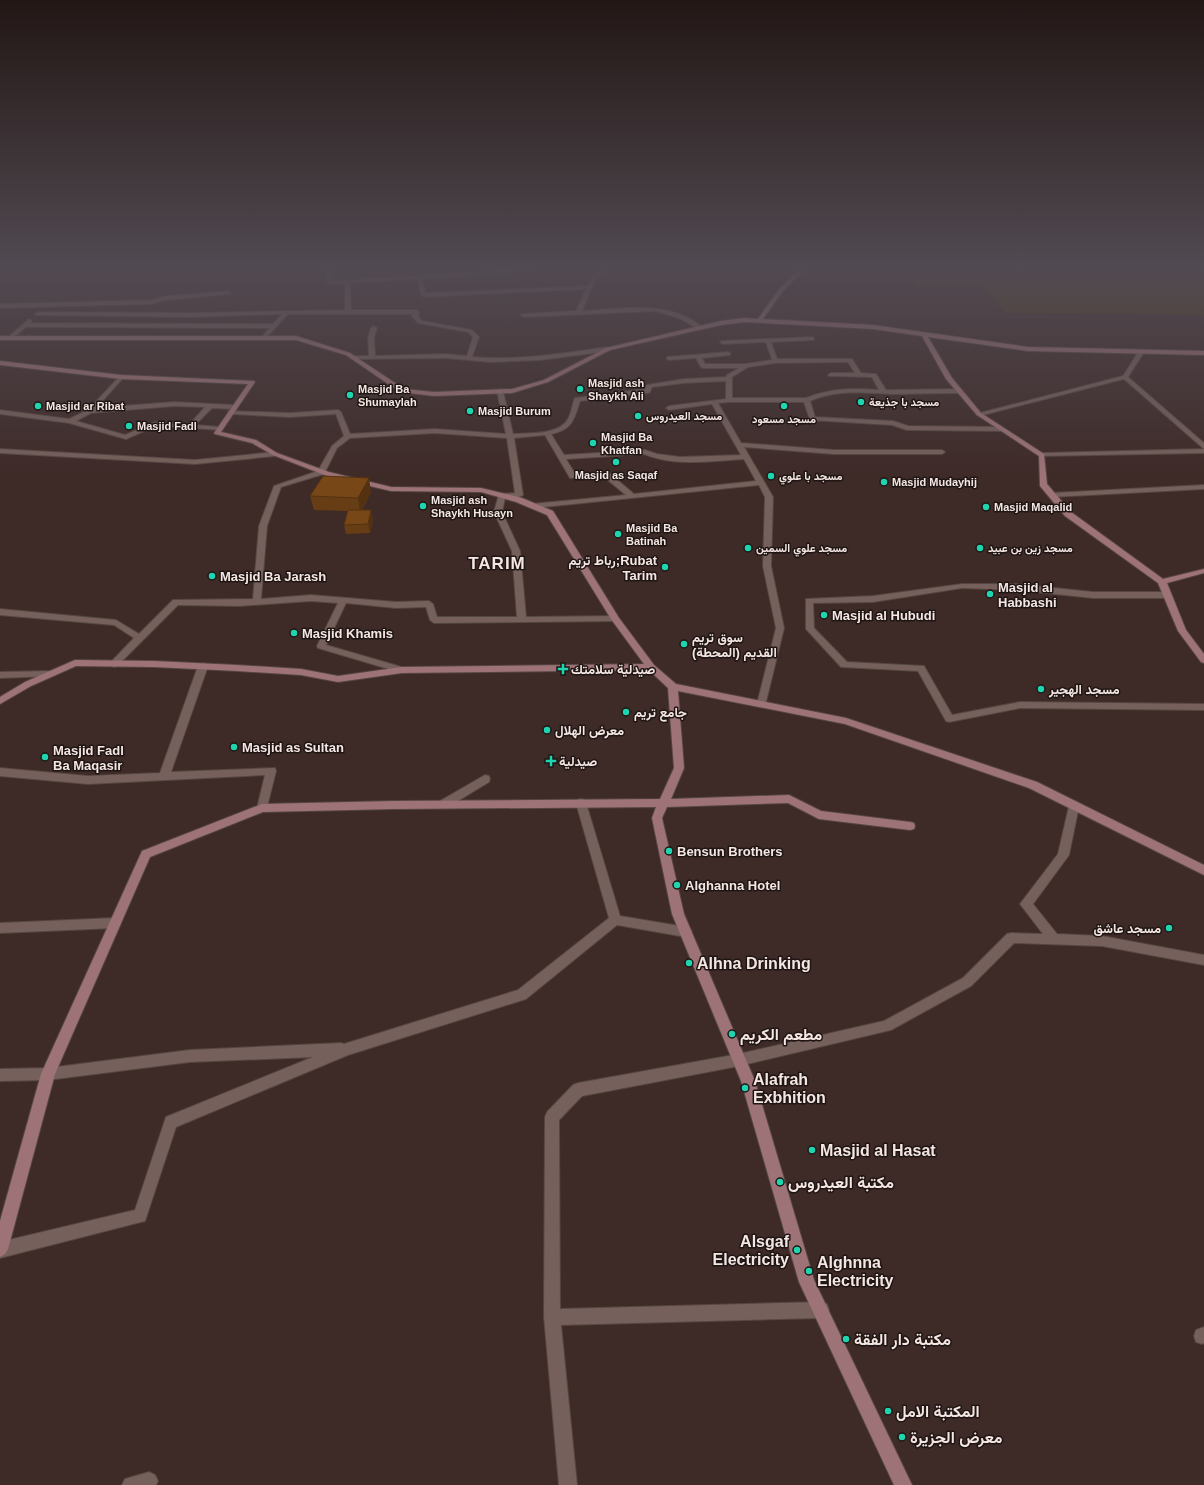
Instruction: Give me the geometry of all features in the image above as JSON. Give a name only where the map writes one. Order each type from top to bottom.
[{"type":"main road","points":[[0,346],[9,339]]},
{"type":"main road","points":[[300,339],[348,354],[402,391],[434,394],[512,391],[546,381],[608,349],[650,339]]},
{"type":"main road","points":[[927,339],[949,378],[979,414],[1042,455],[1043,484],[1068,514],[1162,582],[1182,631],[1204,660]]},
{"type":"main road","points":[[961,339],[1028,349],[1204,353]]},
{"type":"main road","points":[[0,363],[121,377],[252,382],[217,434],[254,441],[276,454],[321,472],[391,489],[481,490],[534,506],[550,513],[615,619],[651,667],[673,687],[846,721],[1033,785],[1204,870]]},
{"type":"main road","points":[[1162,582],[1204,571]]},
{"type":"main road","points":[[0,701],[28,684],[75,664],[203,666],[301,672],[338,679],[402,670],[651,667]]},
{"type":"main road","points":[[673,687],[679,768],[657,818],[678,914],[748,1081],[807,1282],[903,1485]]},
{"type":"main road","points":[[0,1250],[48,1074],[146,854],[262,808],[444,804],[664,803],[789,798],[819,815],[910,826]]},
{"type":"street","points":[[370,339],[372,358]]},
{"type":"street","points":[[469,358],[475,339]]},
{"type":"street","points":[[723,342],[805,339]]},
{"type":"street","points":[[768,341],[775,361]]},
{"type":"street","points":[[354,358],[445,356],[491,360],[542,358],[608,349]]},
{"type":"street","points":[[979,414],[1126,377],[1141,352]]},
{"type":"street","points":[[669,358],[728,354]]},
{"type":"street","points":[[698,356],[703,366],[746,366],[775,361],[850,360],[859,374]]},
{"type":"street","points":[[729,400],[729,376],[746,366]]},
{"type":"street","points":[[831,375],[859,374],[874,376],[884,392]]},
{"type":"street","points":[[70,421],[90,411],[121,377]]},
{"type":"street","points":[[1126,377],[1204,447]]},
{"type":"street","points":[[257,602],[263,526],[278,486],[321,472],[334,447],[348,436],[435,431],[510,436],[548,433],[560,430],[571,420],[577,399],[648,391],[649,386],[684,381],[729,379]]},
{"type":"street","points":[[669,408],[729,400],[807,400],[814,396],[838,390],[884,392],[960,391]]},
{"type":"street","points":[[500,391],[510,436],[519,495],[502,496],[498,512],[516,551],[522,619]]},
{"type":"street","points":[[807,400],[812,419],[894,423],[907,428],[1001,429]]},
{"type":"street","points":[[714,402],[769,497],[767,566],[780,628],[762,704]]},
{"type":"street","points":[[90,411],[174,404],[210,406],[233,410],[290,415],[338,412],[348,436]]},
{"type":"street","points":[[190,427],[210,406]]},
{"type":"street","points":[[0,412],[70,421],[126,437],[155,424],[220,429]]},
{"type":"street","points":[[548,433],[573,476],[606,475],[632,496]]},
{"type":"street","points":[[740,445],[834,452],[942,452]]},
{"type":"street","points":[[1042,455],[1204,451]]},
{"type":"street","points":[[0,452],[195,462],[276,454]]},
{"type":"street","points":[[562,457],[645,452],[654,458],[669,459],[747,457]]},
{"type":"street","points":[[534,506],[761,483]]},
{"type":"street","points":[[1052,495],[1204,487]]},
{"type":"street","points":[[1167,595],[1093,595],[1016,587],[962,586],[872,599],[809,601],[810,629],[844,666],[921,668],[949,720],[1020,705],[1204,707]]},
{"type":"street","points":[[114,664],[176,602],[257,602],[311,598],[396,605],[429,604],[434,620],[615,619]]},
{"type":"street","points":[[343,600],[320,646],[402,670]]},
{"type":"street","points":[[0,612],[116,623],[140,638]]},
{"type":"street","points":[[164,776],[203,666]]},
{"type":"street","points":[[0,675],[52,674]]},
{"type":"street","points":[[0,772],[88,780],[271,770],[262,808]]},
{"type":"street","points":[[444,804],[485,779]]},
{"type":"street","points":[[581,803],[615,920]]},
{"type":"street","points":[[1054,939],[1026,904],[1063,856],[1074,806]]},
{"type":"street","points":[[0,1250],[140,1216],[172,1122],[348,1049],[522,995],[615,920],[686,932]]},
{"type":"street","points":[[0,928],[115,923]]},
{"type":"street","points":[[568,1485],[552,1317],[552,1116],[578,1090],[739,1060],[886,1026],[967,982],[1011,938],[1102,941],[1204,960]]},
{"type":"street","points":[[0,1074],[48,1074],[190,1056],[348,1049]]},
{"type":"street","points":[[552,1317],[821,1310]]},
{"type":"street","points":[[131,1485],[148,1481]]},
{"type":"building","points":[[323,476],[369,478],[358,498],[310,496]]},
{"type":"building","points":[[348,510],[371,510],[368,524],[344,525]]},
{"type":"place","name":"Masjid ash Shaykh Ali","points":[[580,389]]},
{"type":"place","name":"Masjid Ba Shumaylah","points":[[350,395]]},
{"type":"place","name":"مسجد با جذيعة","points":[[861,402]]},
{"type":"place","name":"Masjid ar Ribat","points":[[38,406]]},
{"type":"place","name":"مسجد مسعود","points":[[784,406]]},
{"type":"place","name":"Masjid Burum","points":[[470,411]]},
{"type":"place","name":"مسجد العيدروس","points":[[638,416]]},
{"type":"place","name":"Masjid Fadl","points":[[129,426]]},
{"type":"place","name":"Masjid Ba Khatfan","points":[[593,443]]},
{"type":"place","name":"Masjid as Saqaf","points":[[616,462]]},
{"type":"place","name":"مسجد با علوي","points":[[771,476]]},
{"type":"place","name":"Masjid Mudayhij","points":[[884,482]]},
{"type":"place","name":"Masjid ash Shaykh Husayn","points":[[423,506]]},
{"type":"place","name":"Masjid Maqalid","points":[[986,507]]},
{"type":"place","name":"Masjid Ba Batinah","points":[[618,534]]},
{"type":"place","name":"مسجد علوي السمين","points":[[748,548]]},
{"type":"place","name":"مسجد زين بن عبيد","points":[[980,548]]},
{"type":"place","name":"رباط تريم;Rubat Tarim","points":[[665,567]]},
{"type":"place","name":"Masjid Ba Jarash","points":[[212,576]]},
{"type":"place","name":"Masjid al Habbashi","points":[[990,594]]},
{"type":"place","name":"Masjid al Hubudi","points":[[824,615]]},
{"type":"place","name":"Masjid Khamis","points":[[294,633]]},
{"type":"place","name":"سوق تريم القديم (المحطة)","points":[[684,644]]},
{"type":"place","name":"صيدلية سلامتك","points":[[563,669]]},
{"type":"place","name":"مسجد الهجير","points":[[1041,689]]},
{"type":"place","name":"جامع تريم","points":[[626,712]]},
{"type":"place","name":"معرض الهلال","points":[[547,730]]},
{"type":"place","name":"Masjid as Sultan","points":[[234,747]]},
{"type":"place","name":"Masjid Fadl Ba Maqasir","points":[[45,757]]},
{"type":"place","name":"صيدلية","points":[[551,761]]},
{"type":"place","name":"Bensun Brothers","points":[[669,851]]},
{"type":"place","name":"Alghanna Hotel","points":[[677,885]]},
{"type":"place","name":"مسجد عاشق","points":[[1169,928]]},
{"type":"place","name":"Alhna Drinking","points":[[689,963]]},
{"type":"place","name":"مطعم الكريم","points":[[732,1034]]},
{"type":"place","name":"Alafrah Exbhition","points":[[745,1088]]},
{"type":"place","name":"Masjid al Hasat","points":[[812,1150]]},
{"type":"place","name":"مكتبة العيدروس","points":[[780,1182]]},
{"type":"place","name":"Alsgaf Electricity","points":[[797,1250]]},
{"type":"place","name":"Alghnna Electricity","points":[[809,1271]]},
{"type":"place","name":"مكتبة دار الفقة","points":[[846,1339]]},
{"type":"place","name":"المكتبة الامل","points":[[888,1411]]},
{"type":"place","name":"معرض الجزيرة","points":[[902,1437]]},
{"type":"district","name":"TARIM","points":[[497,563]]}]
